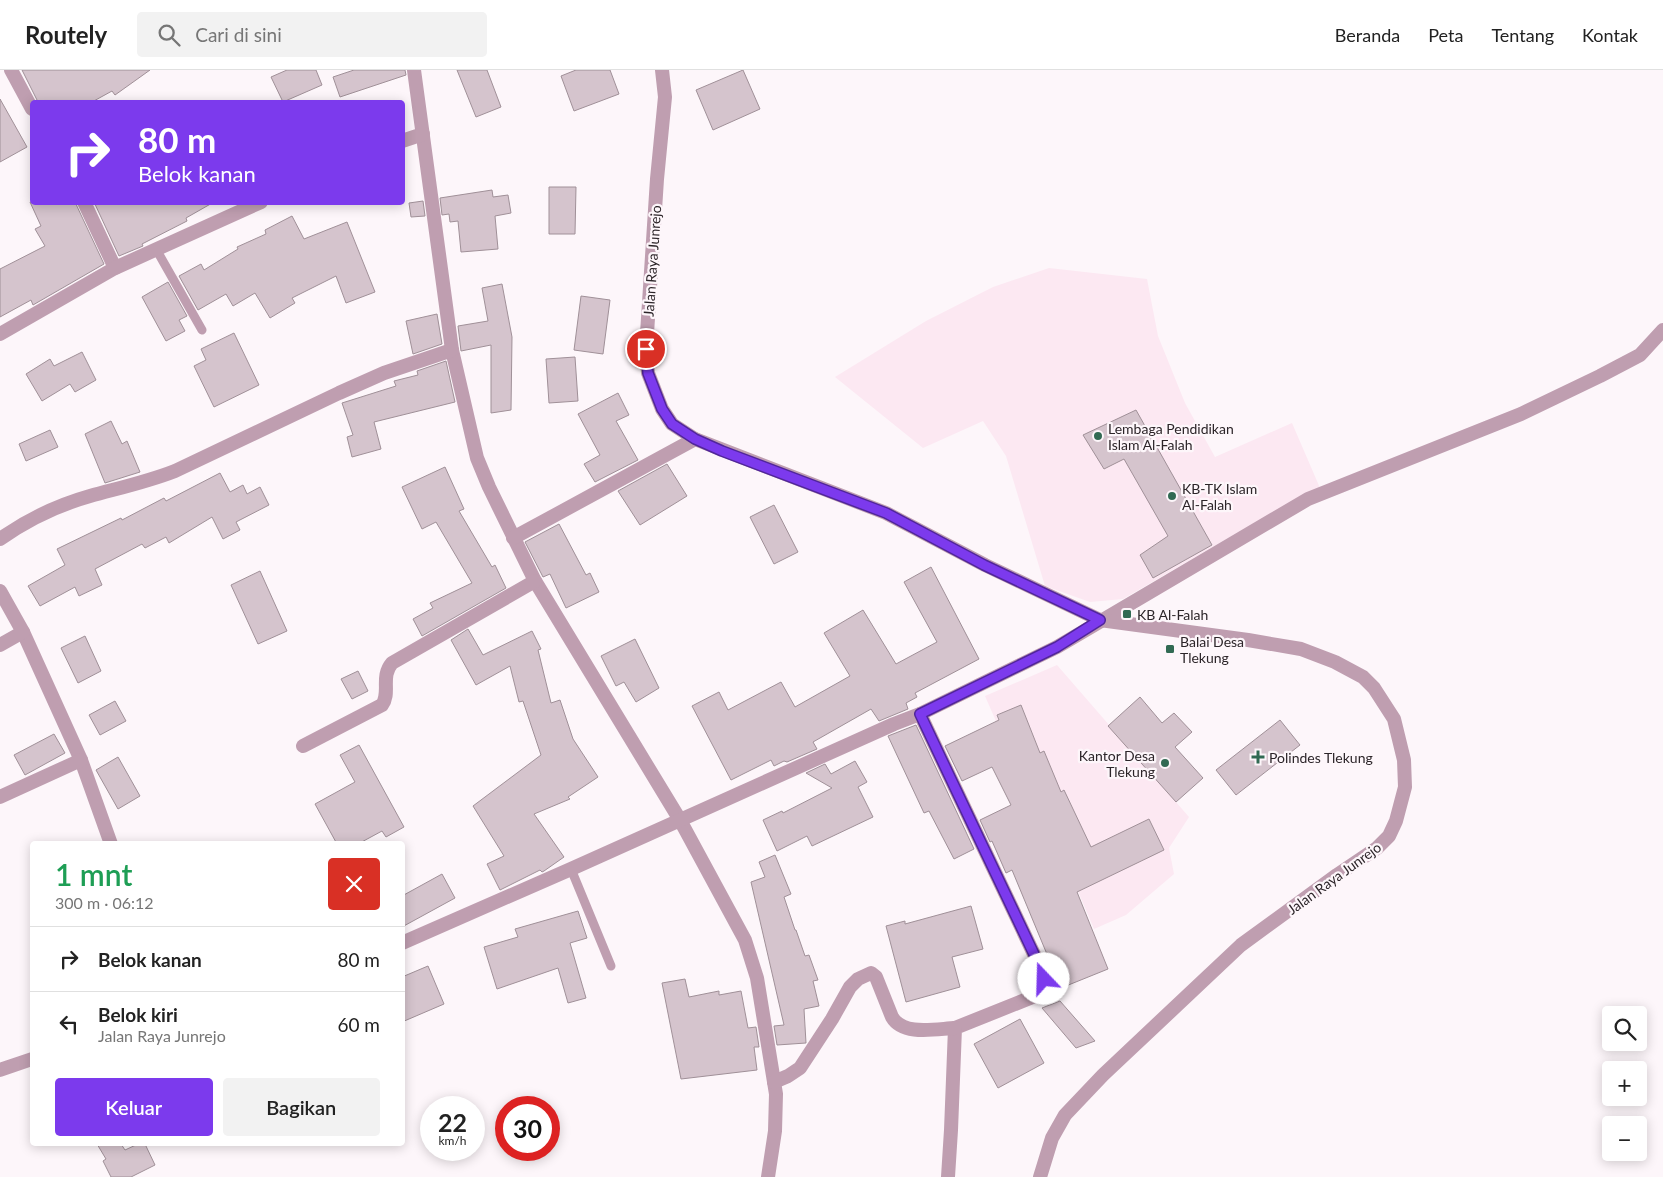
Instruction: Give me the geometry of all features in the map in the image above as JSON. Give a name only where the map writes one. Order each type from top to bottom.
[{"type":"street","points":[[11,70],[30,105]]},
{"type":"street","points":[[414,70],[452,350],[477,458],[513,538],[535,581],[680,820],[745,940],[757,978],[776,1094],[774,1131],[768,1177]]},
{"type":"street","name":"Jalan Raya Junrejo","points":[[662,70],[665,97],[657,179],[646,349],[648,373],[662,409],[672,424],[695,439],[722,451],[886,513],[984,565],[1100,620],[1248,640],[1300,649],[1328,659],[1350,669],[1374,688],[1394,719],[1404,760],[1405,787],[1396,821],[1389,836],[1377,848],[1241,945],[1140,1039],[1065,1115],[1052,1138],[1040,1177]]},
{"type":"street","points":[[405,140],[423,134]]},
{"type":"street","points":[[85,205],[115,268]]},
{"type":"street","points":[[0,334],[115,268],[254,205]]},
{"type":"street","points":[[405,941],[920,714],[1057,647],[1308,499],[1521,414],[1640,355],[1663,330]]},
{"type":"street","points":[[0,539],[57,507],[88,496],[150,481],[384,373],[452,350]]},
{"type":"street","points":[[513,538],[695,439]]},
{"type":"street","points":[[303,746],[382,705],[385,701],[386,671],[392,663],[535,581]]},
{"type":"street","points":[[0,591],[23,632],[81,760],[111,841]]},
{"type":"street","points":[[0,644],[23,632]]},
{"type":"street","points":[[774,1082],[800,1068],[850,987],[864,975],[872,974],[876,977],[895,1023],[914,1030],[955,1028],[1035,996],[1043,986],[1044,979],[1041,969],[920,714]]},
{"type":"street","points":[[0,797],[81,760]]},
{"type":"street","points":[[948,1177],[952,1130],[955,1028]]},
{"type":"street","points":[[0,1070],[30,1060]]},
{"type":"lane","points":[[156,249],[202,330]]},
{"type":"lane","points":[[571,869],[611,966]]},
{"type":"shaded area","name":"Lembaga Pendidikan Islam Al-Falah","points":[[1049,268],[1147,279],[1158,336],[1185,403],[1215,457],[1292,423],[1320,488],[1235,534],[1123,599],[1090,602],[1045,586],[1006,456],[983,421],[923,448],[835,377],[926,321],[993,287]]},
{"type":"shaded area","points":[[1057,665],[1189,817],[1169,848],[1174,874],[1126,915],[1094,929],[1063,856],[1037,815],[985,696]]},
{"type":"building","points":[[22,70],[150,70],[115,95],[112,91],[96,100],[37,100]]},
{"type":"building","points":[[287,70],[316,70],[322,85],[288,100],[282,100],[271,77]]},
{"type":"building","points":[[354,70],[405,70],[406,75],[340,97],[333,77]]},
{"type":"building","points":[[457,70],[487,70],[501,107],[476,117]]},
{"type":"building","points":[[576,70],[610,70],[619,94],[574,111],[561,76]]},
{"type":"building","points":[[743,70],[760,109],[713,130],[696,90]]},
{"type":"building","points":[[0,99],[27,147],[0,162]]},
{"type":"building","points":[[549,187],[576,187],[575,234],[549,234]]},
{"type":"building","points":[[492,190],[493,197],[508,195],[511,213],[495,216],[498,249],[461,252],[458,221],[450,222],[449,214],[442,215],[440,198]]},
{"type":"building","points":[[423,201],[425,216],[411,217],[409,203]]},
{"type":"building","points":[[31,205],[76,205],[104,264],[33,305],[31,300],[0,317],[0,269],[45,246],[35,229],[41,226]]},
{"type":"building","points":[[95,205],[209,205],[186,218],[187,221],[142,244],[143,246],[119,256]]},
{"type":"building","points":[[292,216],[304,239],[347,222],[375,292],[346,303],[336,276],[292,298],[295,303],[270,318],[255,293],[233,306],[226,294],[198,310],[179,276],[201,264],[204,270],[238,249],[237,247],[266,234],[265,230]]},
{"type":"building","points":[[168,282],[187,316],[179,320],[185,331],[166,341],[142,297]]},
{"type":"building","points":[[502,284],[512,337],[511,410],[491,413],[491,345],[461,351],[458,326],[488,321],[482,288]]},
{"type":"building","points":[[581,296],[610,300],[603,354],[574,350]]},
{"type":"building","points":[[437,314],[442,344],[413,354],[406,321]]},
{"type":"building","points":[[234,333],[259,385],[214,407],[194,366],[206,360],[201,349]]},
{"type":"building","points":[[82,352],[96,380],[75,392],[70,384],[42,401],[26,374],[50,359],[54,366]]},
{"type":"building","points":[[575,357],[578,401],[549,403],[546,359]]},
{"type":"building","points":[[446,361],[455,402],[374,422],[381,449],[352,457],[347,437],[353,435],[342,403],[396,386],[394,381],[418,375],[417,371]]},
{"type":"building","points":[[618,393],[629,415],[616,421],[638,460],[595,482],[584,464],[600,455],[578,414]]},
{"type":"building","points":[[1136,410],[1212,545],[1153,578],[1140,555],[1168,536],[1124,459],[1104,469],[1083,435]]},
{"type":"building","points":[[111,421],[122,444],[127,441],[140,472],[105,483],[85,434]]},
{"type":"building","points":[[50,430],[58,447],[26,461],[19,444]]},
{"type":"building","points":[[667,464],[687,496],[640,525],[618,491]]},
{"type":"building","points":[[445,467],[464,509],[459,511],[492,567],[495,565],[506,588],[422,636],[413,619],[433,608],[430,603],[472,583],[436,522],[422,529],[402,487]]},
{"type":"building","points":[[220,473],[230,492],[243,485],[247,494],[260,487],[269,505],[236,522],[240,530],[223,539],[212,517],[169,543],[166,537],[145,548],[142,544],[95,569],[102,585],[79,596],[75,587],[40,606],[28,586],[65,565],[57,549],[121,518],[122,520],[164,498],[166,501]]},
{"type":"building","points":[[774,505],[798,552],[774,564],[750,517]]},
{"type":"building","points":[[559,524],[586,575],[590,573],[599,592],[566,608],[550,574],[543,577],[525,542]]},
{"type":"building","points":[[931,567],[979,659],[915,693],[917,697],[906,703],[908,709],[879,721],[871,709],[813,742],[817,749],[774,766],[771,760],[731,780],[692,706],[719,692],[728,710],[781,682],[795,707],[850,676],[824,633],[863,610],[896,664],[937,642],[904,582]]},
{"type":"building","points":[[260,571],[287,631],[258,644],[231,585]]},
{"type":"building","points":[[468,629],[483,655],[532,631],[541,649],[538,650],[551,703],[560,700],[573,739],[598,777],[568,797],[570,799],[534,814],[564,857],[544,871],[540,870],[500,890],[487,864],[504,856],[473,806],[541,755],[523,701],[519,702],[510,666],[476,685],[451,640]]},
{"type":"building","points":[[85,636],[101,671],[78,683],[61,648]]},
{"type":"building","points":[[635,639],[659,688],[636,702],[624,682],[616,686],[601,656]]},
{"type":"building","points":[[358,671],[368,691],[352,699],[341,679]]},
{"type":"building","name":"Kantor Desa Tlekung","points":[[1140,697],[1162,723],[1174,713],[1192,732],[1175,747],[1203,778],[1176,802],[1108,726]]},
{"type":"building","points":[[115,701],[126,721],[100,735],[89,715]]},
{"type":"building","points":[[1021,705],[1040,753],[1044,751],[1061,792],[1064,790],[1091,847],[1149,819],[1164,850],[1077,892],[1108,969],[1061,988],[1012,870],[1006,873],[992,841],[990,842],[980,820],[1011,805],[992,767],[962,781],[945,746],[999,720],[997,715]]},
{"type":"building","name":"Polindes Tlekung","points":[[1280,720],[1300,745],[1236,795],[1216,770]]},
{"type":"building","points":[[916,725],[974,849],[954,859],[929,811],[924,813],[888,736]]},
{"type":"building","points":[[54,734],[65,753],[25,775],[14,755]]},
{"type":"building","points":[[359,745],[404,827],[386,837],[382,831],[364,841],[335,841],[315,804],[355,782],[340,755]]},
{"type":"building","points":[[118,757],[140,796],[118,809],[96,770]]},
{"type":"building","points":[[855,761],[867,782],[858,787],[873,817],[812,846],[807,836],[777,851],[763,820],[782,811],[783,813],[832,788],[806,773],[825,764],[831,774]]},
{"type":"building","points":[[775,855],[791,894],[784,897],[795,930],[805,956],[809,955],[818,980],[813,981],[819,1006],[804,1009],[806,1043],[777,1045],[774,1026],[784,1025],[751,882],[765,877],[759,862]]},
{"type":"building","points":[[442,874],[455,898],[405,925],[405,894]]},
{"type":"building","points":[[971,906],[983,949],[952,957],[960,987],[906,1002],[886,926],[905,921],[905,924]]},
{"type":"building","points":[[578,911],[587,938],[570,943],[586,998],[568,1003],[558,968],[497,989],[484,947],[518,937],[515,929]]},
{"type":"building","points":[[428,966],[444,1004],[405,1021],[405,976]]},
{"type":"building","points":[[685,979],[689,997],[719,991],[719,995],[741,991],[748,1028],[756,1027],[759,1047],[754,1047],[757,1070],[681,1079],[662,983]]},
{"type":"building","points":[[1060,1001],[1095,1041],[1076,1048],[1042,1008]]},
{"type":"building","points":[[1020,1019],[1044,1063],[998,1088],[974,1044]]},
{"type":"building","points":[[98,1146],[122,1146],[125,1150],[134,1146],[146,1146],[155,1165],[131,1177],[111,1177],[103,1161],[106,1159]]},
{"type":"place","name":"Lembaga Pendidikan Islam Al-Falah","points":[[1098,436]]},
{"type":"place","name":"KB-TK Islam Al-Falah","points":[[1172,496]]},
{"type":"place","name":"KB Al-Falah","points":[[1127,614]]},
{"type":"place","name":"Balai Desa Tlekung","points":[[1170,649]]},
{"type":"place","name":"Polindes Tlekung","points":[[1258,757]]},
{"type":"place","name":"Kantor Desa Tlekung","points":[[1165,763]]},
{"type":"route","points":[[646,349],[648,373],[662,409],[672,424],[695,439],[886,513],[984,565],[1100,620],[1057,647],[920,714],[1041,969],[1044,979]]}]
